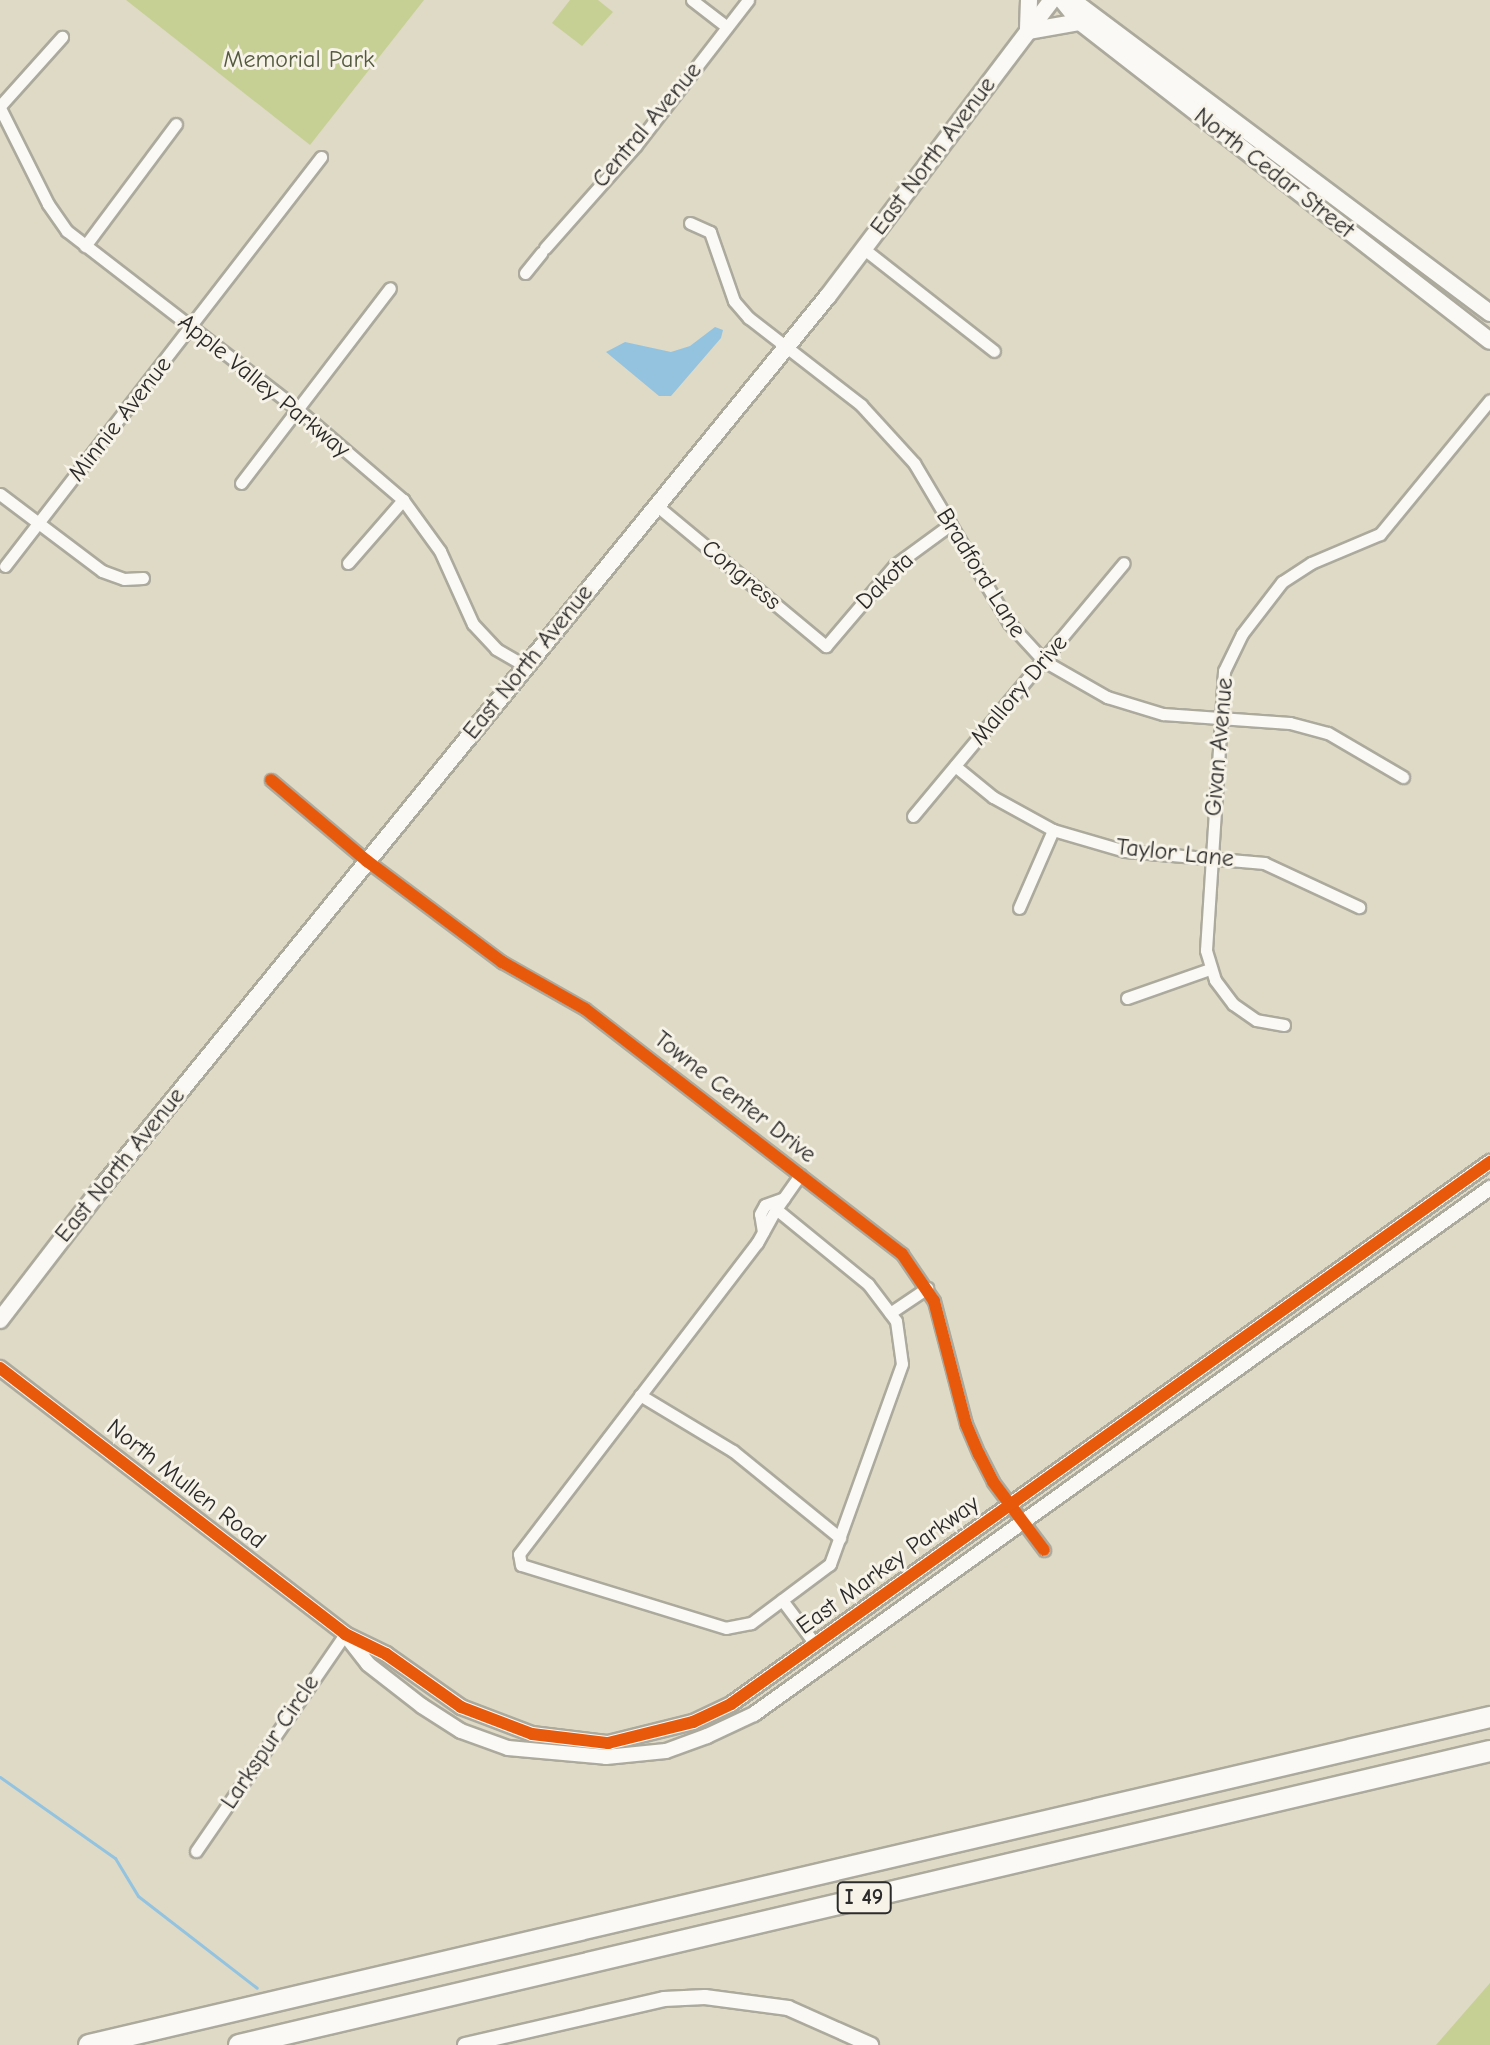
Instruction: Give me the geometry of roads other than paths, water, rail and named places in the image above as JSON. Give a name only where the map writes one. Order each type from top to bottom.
[{"type":"highway","name":"I 49","points":[[89,2045],[1490,1717]]},
{"type":"highway","name":"I 49","points":[[239,2045],[1490,1751]]},
{"type":"highway","points":[[75,2045],[159,2028]]},
{"type":"main road","points":[[1029,0],[1028,31],[1086,11]]},
{"type":"main road","name":"East North Avenue","points":[[0,1320],[367,861],[864,249],[1052,0]]},
{"type":"main road","name":"North Cedar Street","points":[[1062,0],[1086,11],[1490,313]]},
{"type":"main road","name":"North Cedar Street","points":[[1072,0],[1490,341]]},
{"type":"street","points":[[692,0],[727,27]]},
{"type":"street","name":"Central Avenue","points":[[525,273],[636,145],[748,0]]},
{"type":"street","points":[[0,107],[62,37]]},
{"type":"street","name":"Apple Valley Parkway","points":[[0,107],[48,204],[85,246],[297,409],[403,500],[440,551],[473,624],[496,649],[525,666]]},
{"type":"street","points":[[85,246],[176,124]]},
{"type":"street","name":"Minnie Avenue","points":[[5,566],[321,157]]},
{"type":"street","name":"Bradford Lane","points":[[690,223],[710,232],[734,301],[889,432],[951,524],[1009,623],[1044,661],[1124,704],[1219,720],[1290,723],[1328,733],[1403,777]]},
{"type":"street","points":[[864,249],[994,351]]},
{"type":"street","points":[[241,483],[390,288]]},
{"type":"street","name":"Givan Avenue","points":[[1284,1025],[1256,1020],[1242,1011],[1223,993],[1210,969],[1206,932],[1224,671],[1242,634],[1282,582],[1311,563],[1380,534],[1490,400]]},
{"type":"street","points":[[0,494],[102,571],[124,579],[143,578]]},
{"type":"street","points":[[348,563],[403,500]]},
{"type":"street","name":"Congress","points":[[656,505],[826,646]]},
{"type":"street","name":"Dakota","points":[[826,646],[895,565],[951,524]]},
{"type":"street","name":"Mallory Drive","points":[[913,816],[1124,563]]},
{"type":"street","name":"Taylor Lane","points":[[955,766],[993,797],[1053,830],[1125,851],[1210,855],[1285,869],[1359,907]]},
{"type":"street","name":"Towne Center Drive","points":[[271,780],[367,861],[502,962],[585,1009],[902,1254],[927,1288],[946,1336],[966,1424],[1010,1505],[1044,1550]]},
{"type":"street","points":[[1019,908],[1053,830]]},
{"type":"street","points":[[1127,998],[1210,969]]},
{"type":"street","name":"East Markey Parkway","points":[[345,1634],[386,1654],[461,1707],[532,1734],[608,1743],[693,1722],[718,1710],[815,1644],[1490,1162]]},
{"type":"street","points":[[776,1209],[868,1284],[896,1321],[902,1364],[830,1564],[751,1623],[726,1628],[521,1565],[519,1554],[763,1232],[776,1209],[800,1175]]},
{"type":"street","name":"East Markey Parkway","points":[[345,1634],[368,1664],[422,1706],[461,1731],[496,1744],[599,1758],[666,1751],[754,1714],[1490,1188]]},
{"type":"street","points":[[763,1232],[760,1214],[765,1205],[784,1198]]},
{"type":"street","points":[[890,1313],[927,1288]]},
{"type":"street","name":"North Mullen Road","points":[[0,1368],[345,1634]]},
{"type":"street","points":[[640,1395],[733,1451],[840,1538]]},
{"type":"street","points":[[782,1600],[815,1644]]},
{"type":"street","name":"Larkspur Circle","points":[[196,1851],[345,1634]]},
{"type":"street","points":[[465,2045],[664,1999],[705,1997],[788,2008],[855,2035],[871,2045]]},
{"type":"water","points":[[715,327],[723,330],[721,338],[671,396],[659,396],[606,352],[625,342],[671,352],[690,346]]},
{"type":"waterway","points":[[0,1777],[115,1858],[138,1896],[257,1988]]},
{"type":"park label","name":"Memorial Park","points":[[299,60]]}]
